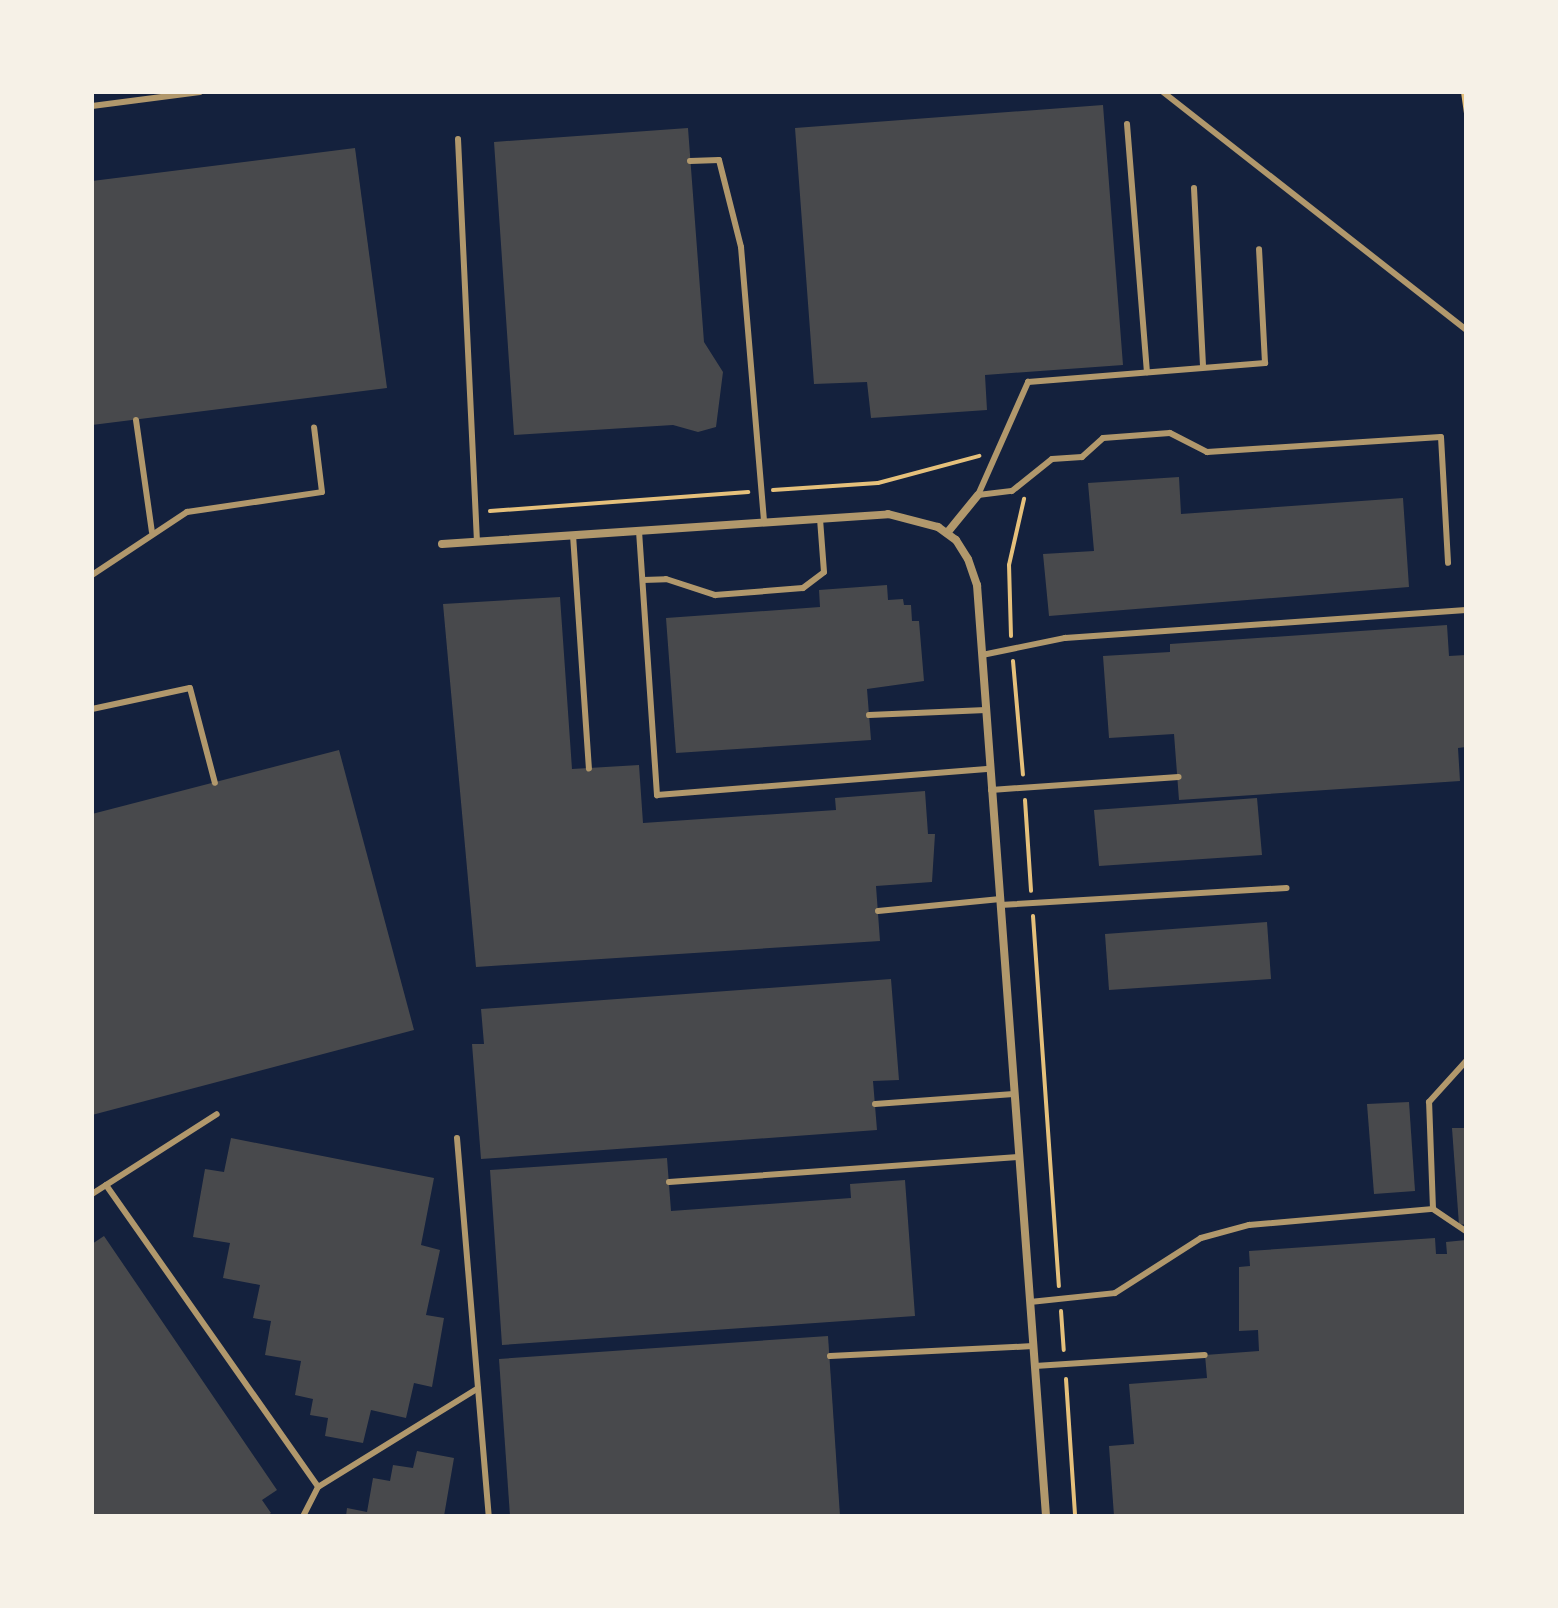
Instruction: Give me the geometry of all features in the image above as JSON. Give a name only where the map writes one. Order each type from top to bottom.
[{"type":"street","points":[[947,533],[978,495]]},
{"type":"street","points":[[442,544],[888,514],[947,533],[968,559],[977,585],[1046,1516]]},
{"type":"lane","points":[[92,106],[200,92]]},
{"type":"lane","points":[[1163,92],[1466,330]]},
{"type":"lane","points":[[1127,124],[1147,372]]},
{"type":"lane","points":[[458,139],[477,542]]},
{"type":"lane","points":[[690,161],[719,160],[741,247],[764,522]]},
{"type":"lane","points":[[1194,188],[1203,367]]},
{"type":"lane","points":[[978,495],[1028,382],[1265,363],[1259,249]]},
{"type":"lane","points":[[136,420],[152,532]]},
{"type":"lane","points":[[92,575],[152,532],[187,512],[322,492],[314,427]]},
{"type":"lane","points":[[978,495],[1018,486],[1052,459],[1082,457],[1103,438],[1170,433],[1207,452],[1441,437],[1448,563]]},
{"type":"lane","points":[[643,580],[666,579],[715,595],[803,588],[824,572],[820,519]]},
{"type":"lane","points":[[639,531],[657,795],[990,769]]},
{"type":"lane","points":[[573,535],[589,768]]},
{"type":"lane","points":[[982,655],[1065,638],[1466,610]]},
{"type":"lane","points":[[92,709],[190,688],[215,783]]},
{"type":"lane","points":[[869,715],[986,710]]},
{"type":"lane","points":[[991,790],[1179,777]]},
{"type":"lane","points":[[878,911],[1286,888]]},
{"type":"lane","points":[[1433,1209],[1429,1102],[1466,1061]]},
{"type":"lane","points":[[875,1104],[1014,1094]]},
{"type":"lane","points":[[92,1194],[217,1114]]},
{"type":"lane","points":[[457,1138],[489,1516]]},
{"type":"lane","points":[[669,1182],[1019,1157]]},
{"type":"lane","points":[[106,1185],[318,1487]]},
{"type":"lane","points":[[1030,1302],[1115,1293],[1216,1232],[1433,1209],[1466,1231]]},
{"type":"lane","points":[[830,1356],[1033,1346]]},
{"type":"lane","points":[[1035,1366],[1205,1355]]},
{"type":"lane","points":[[303,1516],[318,1487],[478,1388]]},
{"type":"path","points":[[1463,92],[1466,114]]},
{"type":"path","points":[[475,512],[895,480],[968,455],[993,462]]},
{"type":"path","points":[[1018,486],[1024,512],[1009,565],[1012,649],[1075,1516]]},
{"type":"building","points":[[1103,105],[1123,365],[985,375],[987,410],[871,418],[867,382],[814,384],[795,128]]},
{"type":"building","points":[[688,128],[704,342],[723,372],[716,427],[698,432],[673,425],[514,435],[494,142]]},
{"type":"building","points":[[355,148],[387,388],[92,425],[92,181]]},
{"type":"building","points":[[1179,477],[1181,514],[1403,498],[1409,587],[1049,616],[1043,554],[1094,551],[1088,483]]},
{"type":"building","points":[[887,585],[888,600],[903,599],[904,605],[911,605],[912,621],[919,621],[924,681],[867,689],[871,740],[676,753],[666,618],[820,607],[819,590]]},
{"type":"building","points":[[560,597],[572,769],[639,765],[643,823],[836,810],[835,798],[925,791],[928,834],[935,834],[932,882],[876,886],[880,941],[476,967],[443,604]]},
{"type":"building","points":[[1447,625],[1449,656],[1466,655],[1466,747],[1458,748],[1460,781],[1179,800],[1174,734],[1109,738],[1103,656],[1170,652],[1170,644]]},
{"type":"building","points":[[339,750],[414,1030],[92,1115],[92,814]]},
{"type":"building","points":[[1257,798],[1262,855],[1099,866],[1094,810]]},
{"type":"building","points":[[1267,922],[1271,979],[1109,990],[1105,934]]},
{"type":"building","points":[[891,979],[899,1080],[873,1081],[877,1130],[481,1159],[472,1044],[484,1044],[481,1009]]},
{"type":"building","points":[[1409,1102],[1415,1191],[1374,1194],[1367,1104]]},
{"type":"building","points":[[1452,1128],[1466,1128],[1466,1224],[1459,1225]]},
{"type":"building","points":[[231,1138],[434,1178],[421,1245],[440,1250],[426,1315],[444,1318],[432,1387],[414,1383],[406,1418],[371,1410],[363,1443],[325,1436],[328,1418],[310,1415],[313,1399],[295,1395],[301,1361],[265,1355],[271,1321],[253,1318],[260,1285],[223,1278],[230,1243],[193,1237],[205,1169],[224,1172]]},
{"type":"building","points":[[667,1158],[671,1211],[851,1198],[850,1184],[905,1180],[915,1316],[502,1345],[490,1170]]},
{"type":"building","points":[[104,1236],[277,1490],[262,1500],[271,1513],[267,1516],[92,1516],[92,1244]]},
{"type":"building","points":[[1435,1238],[1436,1254],[1447,1254],[1446,1242],[1466,1240],[1466,1516],[1114,1516],[1109,1446],[1134,1444],[1129,1384],[1207,1378],[1205,1355],[1259,1351],[1258,1330],[1239,1331],[1239,1267],[1250,1266],[1249,1251]]},
{"type":"building","points":[[828,1336],[840,1516],[510,1516],[499,1359]]},
{"type":"building","points":[[417,1451],[454,1458],[444,1516],[346,1516],[347,1508],[367,1512],[373,1478],[390,1481],[393,1465],[413,1468]]}]
